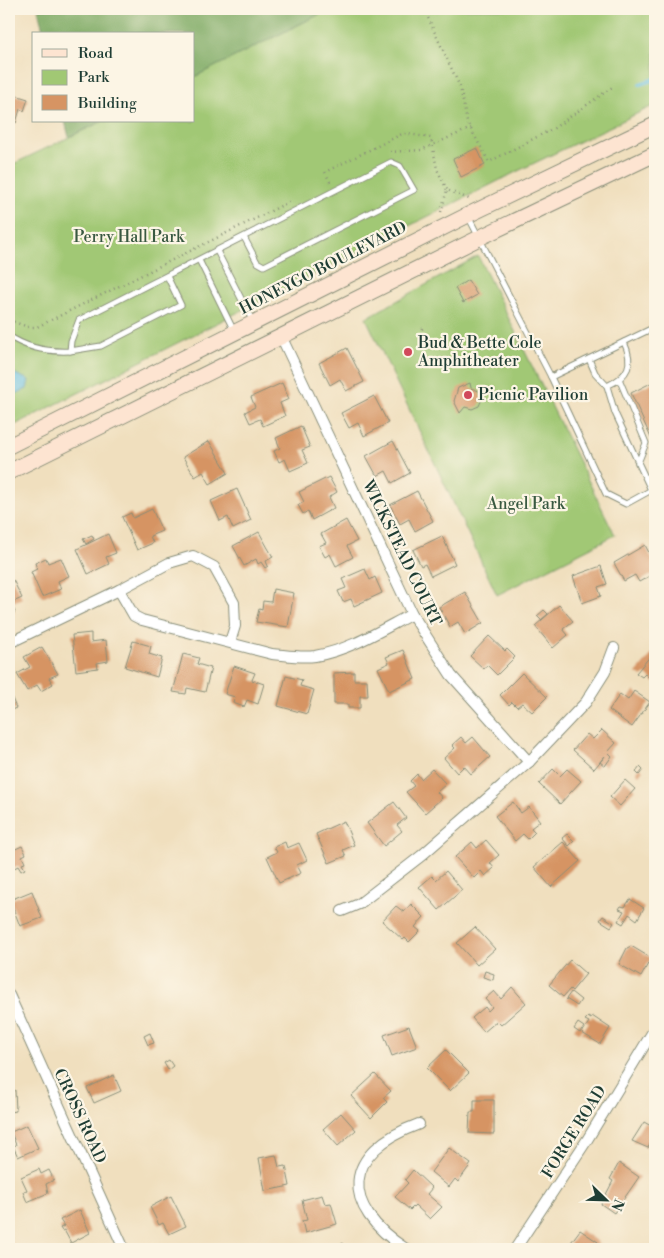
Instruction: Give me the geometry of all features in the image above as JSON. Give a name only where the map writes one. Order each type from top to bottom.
[{"type":"main road","name":"HONEYGO BOULEVARD","points":[[9,446],[253,323],[472,209],[655,125]]},
{"type":"main road","points":[[9,472],[481,237],[655,154]]},
{"type":"street","name":"WICKSTEAD COURT","points":[[281,336],[412,614],[451,676],[529,762]]},
{"type":"street","points":[[9,643],[179,559],[193,556],[214,567],[234,604],[235,626],[230,642]]},
{"type":"street","points":[[119,590],[134,616],[142,620],[272,654],[315,656],[348,646],[412,614]]},
{"type":"street","points":[[342,911],[359,904],[421,856],[529,762],[586,702],[605,672],[614,648]]},
{"type":"street","name":"CROSS ROAD","points":[[9,995],[124,1249]]},
{"type":"street","name":"FORGE ROAD","points":[[515,1249],[582,1147],[655,1028]]},
{"type":"street","points":[[406,1249],[386,1236],[374,1224],[362,1203],[360,1182],[362,1167],[368,1155],[379,1144],[418,1124]]},
{"type":"lane","points":[[70,351],[71,340],[79,320],[391,162],[400,166],[414,190],[264,266],[257,262],[244,237]]},
{"type":"lane","points":[[472,209],[481,237],[551,377],[606,494],[626,504],[653,489],[638,463],[615,413],[607,386],[595,373],[589,359]]},
{"type":"lane","points":[[217,251],[253,323]]},
{"type":"lane","points":[[199,260],[235,332]]},
{"type":"lane","points":[[9,336],[20,344],[53,352],[101,346],[181,305],[167,276]]},
{"type":"lane","points":[[551,377],[655,327]]},
{"type":"lane","points":[[607,386],[620,380],[628,369],[630,356],[624,342]]},
{"type":"lane","points":[[620,380],[646,443],[638,463]]},
{"type":"path","points":[[424,9],[460,87],[467,122],[489,162],[554,128],[614,86]]},
{"type":"path","points":[[330,182],[325,172],[404,133],[430,138],[437,168],[447,190],[472,209]]},
{"type":"path","points":[[439,219],[447,190]]},
{"type":"path","points":[[534,400],[540,397]]},
{"type":"green space","points":[[38,9],[330,9],[195,76],[195,32],[44,32]]},
{"type":"green space","name":"Perry Hall Park","points":[[330,9],[655,9],[655,105],[518,171],[9,428],[9,166],[101,122],[195,122],[195,76]]},
{"type":"green space","points":[[65,122],[101,122],[69,137]]},
{"type":"green space","name":"Angel Park","points":[[478,256],[615,535],[497,595],[366,318]]},
{"type":"water","points":[[9,371],[29,380],[27,389],[9,397]]},
{"type":"building","points":[[9,93],[28,99],[24,111],[20,109],[16,123],[9,121]]},
{"type":"building","points":[[477,148],[485,165],[461,177],[453,159]]},
{"type":"building","points":[[468,280],[477,295],[463,303],[455,288]]},
{"type":"building","points":[[347,348],[364,382],[346,391],[340,379],[330,385],[319,363]]},
{"type":"building","points":[[655,381],[655,447],[631,393]]},
{"type":"building","points":[[282,383],[289,399],[280,403],[285,416],[263,426],[260,419],[250,423],[245,412],[255,407],[251,397]]},
{"type":"building","name":"Picnic Pavilion","points":[[470,383],[471,388],[479,391],[482,399],[479,406],[472,409],[465,407],[460,413],[454,401],[458,388]]},
{"type":"building","points":[[374,396],[388,423],[364,436],[358,423],[349,428],[341,413]]},
{"type":"building","points":[[301,426],[310,447],[302,450],[308,463],[290,471],[285,459],[279,462],[274,451],[280,448],[276,438]]},
{"type":"building","points":[[209,441],[228,473],[210,484],[203,472],[195,477],[183,457]]},
{"type":"building","points":[[393,441],[410,473],[392,483],[386,471],[377,476],[366,456]]},
{"type":"building","points":[[329,477],[337,492],[329,497],[334,508],[312,520],[308,511],[303,514],[298,505],[304,502],[299,492]]},
{"type":"building","points":[[237,489],[251,520],[233,529],[228,517],[220,521],[211,501]]},
{"type":"building","points":[[417,491],[433,521],[415,531],[409,519],[400,524],[390,505]]},
{"type":"building","points":[[152,509],[162,531],[150,536],[153,543],[137,550],[122,517],[131,513],[133,518]]},
{"type":"building","points":[[346,520],[357,541],[347,546],[353,557],[336,566],[330,554],[325,557],[319,546],[326,543],[321,534]]},
{"type":"building","points":[[259,532],[273,557],[266,561],[268,566],[265,568],[261,562],[258,564],[256,559],[244,566],[233,546]]},
{"type":"building","points":[[108,534],[116,553],[106,557],[109,564],[88,574],[77,549]]},
{"type":"building","points":[[92,535],[94,539],[86,544],[83,539]]},
{"type":"building","points":[[442,536],[455,564],[431,576],[425,564],[421,566],[413,550]]},
{"type":"building","points":[[645,545],[655,564],[655,573],[639,582],[635,575],[624,581],[614,563]]},
{"type":"building","points":[[46,558],[48,563],[61,558],[69,576],[58,581],[61,589],[42,597],[31,572],[37,569],[35,563]]},
{"type":"building","points":[[601,566],[607,584],[598,587],[601,596],[582,603],[573,576]]},
{"type":"building","points":[[365,569],[370,580],[375,577],[382,593],[354,606],[351,599],[343,602],[338,591],[346,588],[342,579]]},
{"type":"building","points":[[13,580],[22,598],[11,603],[15,612],[9,615],[9,582]]},
{"type":"building","points":[[273,589],[294,593],[288,627],[256,622],[259,609],[262,610],[263,601],[271,602]]},
{"type":"building","points":[[465,592],[483,623],[465,634],[458,622],[450,627],[439,607]]},
{"type":"building","points":[[559,605],[573,621],[563,629],[568,635],[553,648],[535,626]]},
{"type":"building","points":[[544,610],[548,614],[541,620],[537,616]]},
{"type":"building","points":[[91,633],[91,642],[106,640],[108,661],[97,663],[98,668],[76,671],[72,635]]},
{"type":"building","points":[[489,636],[505,651],[507,649],[515,657],[497,675],[487,665],[484,669],[470,656]]},
{"type":"building","points":[[133,641],[151,646],[149,654],[162,658],[157,677],[125,667]]},
{"type":"building","points":[[42,647],[58,674],[49,678],[53,684],[41,691],[37,685],[27,691],[17,674],[30,667],[24,657]]},
{"type":"building","points":[[403,650],[415,679],[389,691],[378,668],[389,663],[386,657]]},
{"type":"building","points":[[653,653],[655,655],[655,683],[645,674],[642,677],[636,673]]},
{"type":"building","points":[[183,654],[199,658],[197,664],[211,668],[205,692],[187,688],[186,694],[173,692]]},
{"type":"building","points":[[234,666],[255,673],[252,680],[264,684],[258,704],[247,700],[244,707],[233,703],[235,697],[225,694]]},
{"type":"building","points":[[354,672],[354,680],[367,680],[368,696],[360,696],[360,708],[348,708],[348,704],[334,704],[334,673]]},
{"type":"building","points":[[522,673],[547,697],[532,712],[522,703],[517,707],[512,702],[509,705],[500,695]]},
{"type":"building","points":[[286,676],[302,680],[300,686],[314,690],[307,714],[278,706]]},
{"type":"building","points":[[9,691],[16,708],[9,711]]},
{"type":"building","points":[[634,691],[650,702],[632,727],[609,710],[620,694],[628,700]]},
{"type":"building","points":[[602,730],[616,743],[608,752],[612,756],[605,766],[600,762],[605,756],[594,769],[573,750],[587,734],[593,739]]},
{"type":"building","points":[[461,737],[466,743],[473,737],[490,757],[471,774],[464,766],[457,773],[444,758],[455,748],[452,745]]},
{"type":"building","points":[[640,767],[643,770],[639,775],[636,772]]},
{"type":"building","points":[[432,769],[446,784],[437,792],[442,798],[425,813],[406,792],[414,786],[410,781],[417,774],[421,779]]},
{"type":"building","points":[[553,769],[560,776],[567,769],[581,781],[560,804],[539,784]]},
{"type":"building","points":[[625,780],[635,789],[620,806],[610,797]]},
{"type":"building","points":[[394,802],[406,818],[397,825],[402,831],[384,846],[367,823]]},
{"type":"building","points":[[513,802],[521,813],[529,807],[540,821],[531,828],[535,832],[528,839],[523,834],[515,841],[495,816]]},
{"type":"building","points":[[344,821],[354,845],[343,850],[346,856],[329,863],[316,834]]},
{"type":"building","points":[[567,834],[574,841],[569,846],[562,838]]},
{"type":"building","points":[[486,840],[499,855],[490,863],[494,868],[485,876],[481,871],[474,878],[455,857],[472,842],[477,848]]},
{"type":"building","points":[[285,842],[287,848],[299,843],[307,860],[297,865],[301,873],[279,883],[267,857],[277,852],[274,847]]},
{"type":"building","points":[[563,842],[580,861],[551,887],[534,867]]},
{"type":"building","points":[[22,846],[26,854],[22,856],[25,863],[22,864],[25,869],[21,871],[18,866],[9,871],[9,852]]},
{"type":"building","points":[[446,871],[462,890],[439,910],[419,887],[432,876],[436,880]]},
{"type":"building","points":[[32,891],[42,918],[20,926],[10,900]]},
{"type":"building","points":[[630,899],[644,908],[637,920],[629,914],[623,924],[618,921],[624,911],[619,909],[621,906],[625,907]]},
{"type":"building","points":[[411,904],[424,917],[415,927],[420,931],[409,942],[405,938],[403,940],[382,921],[396,906],[404,912]]},
{"type":"building","points":[[603,916],[614,923],[611,927],[600,920]]},
{"type":"building","points":[[475,927],[495,949],[477,965],[457,943]]},
{"type":"building","points":[[631,946],[651,958],[641,977],[619,964],[627,948]]},
{"type":"building","points":[[570,960],[586,974],[572,991],[570,989],[563,997],[549,985]]},
{"type":"building","points":[[485,971],[494,974],[493,980],[483,977]]},
{"type":"building","points":[[512,987],[526,1003],[501,1025],[497,1021],[484,1032],[472,1018],[485,1007],[488,1011],[492,1007],[485,999],[494,991],[501,999]]},
{"type":"building","points":[[571,992],[581,1000],[577,1006],[566,999]]},
{"type":"building","points":[[592,1016],[610,1028],[600,1044],[582,1033],[589,1022],[585,1020],[588,1017],[591,1019]]},
{"type":"building","points":[[578,1023],[584,1027],[580,1033],[574,1029]]},
{"type":"building","points":[[409,1026],[417,1047],[392,1056],[384,1035]]},
{"type":"building","points":[[150,1033],[154,1043],[148,1045],[144,1036]]},
{"type":"building","points":[[446,1050],[469,1073],[450,1091],[427,1068]]},
{"type":"building","points":[[169,1060],[173,1066],[168,1070],[164,1063]]},
{"type":"building","points":[[375,1074],[391,1091],[383,1098],[387,1102],[371,1118],[351,1096]]},
{"type":"building","points":[[114,1075],[121,1091],[94,1103],[87,1088]]},
{"type":"building","points":[[9,1090],[15,1090],[16,1111],[9,1112]]},
{"type":"building","points":[[474,1100],[494,1100],[494,1134],[469,1133],[470,1112],[474,1112]]},
{"type":"building","points":[[341,1113],[356,1130],[338,1146],[323,1129]]},
{"type":"building","points":[[655,1120],[655,1136],[648,1148],[632,1141],[644,1122],[651,1126]]},
{"type":"building","points":[[27,1125],[38,1148],[18,1157],[13,1146],[16,1145],[11,1132]]},
{"type":"building","points":[[449,1148],[471,1164],[458,1182],[455,1179],[449,1187],[431,1172]]},
{"type":"building","points":[[276,1155],[279,1167],[286,1166],[290,1186],[265,1191],[259,1158]]},
{"type":"building","points":[[619,1163],[639,1177],[614,1213],[601,1204],[613,1181],[610,1179]]},
{"type":"building","points":[[39,1169],[41,1174],[49,1170],[54,1180],[46,1184],[48,1193],[27,1202],[23,1192],[27,1190],[21,1177]]},
{"type":"building","points":[[413,1170],[432,1188],[427,1194],[442,1207],[430,1219],[415,1205],[410,1210],[395,1197],[408,1183],[405,1180]]},
{"type":"building","points":[[322,1195],[325,1204],[331,1203],[337,1224],[305,1233],[302,1221],[307,1220],[302,1200]]},
{"type":"building","points":[[171,1196],[186,1226],[169,1234],[163,1223],[159,1225],[150,1207]]},
{"type":"building","points":[[80,1210],[90,1233],[71,1243],[64,1230],[62,1231],[60,1228],[64,1226],[60,1220]]},
{"type":"building","points":[[580,1230],[598,1242],[597,1244],[602,1247],[600,1249],[566,1249]]},
{"type":"building","points":[[343,1243],[347,1249],[334,1249]]},
{"type":"waterway","points":[[640,84],[655,79]]},
{"type":"place","name":"Bud & Bette Cole Amphitheater","points":[[408,352]]},
{"type":"place","name":"Picnic Pavilion","points":[[468,395]]}]
